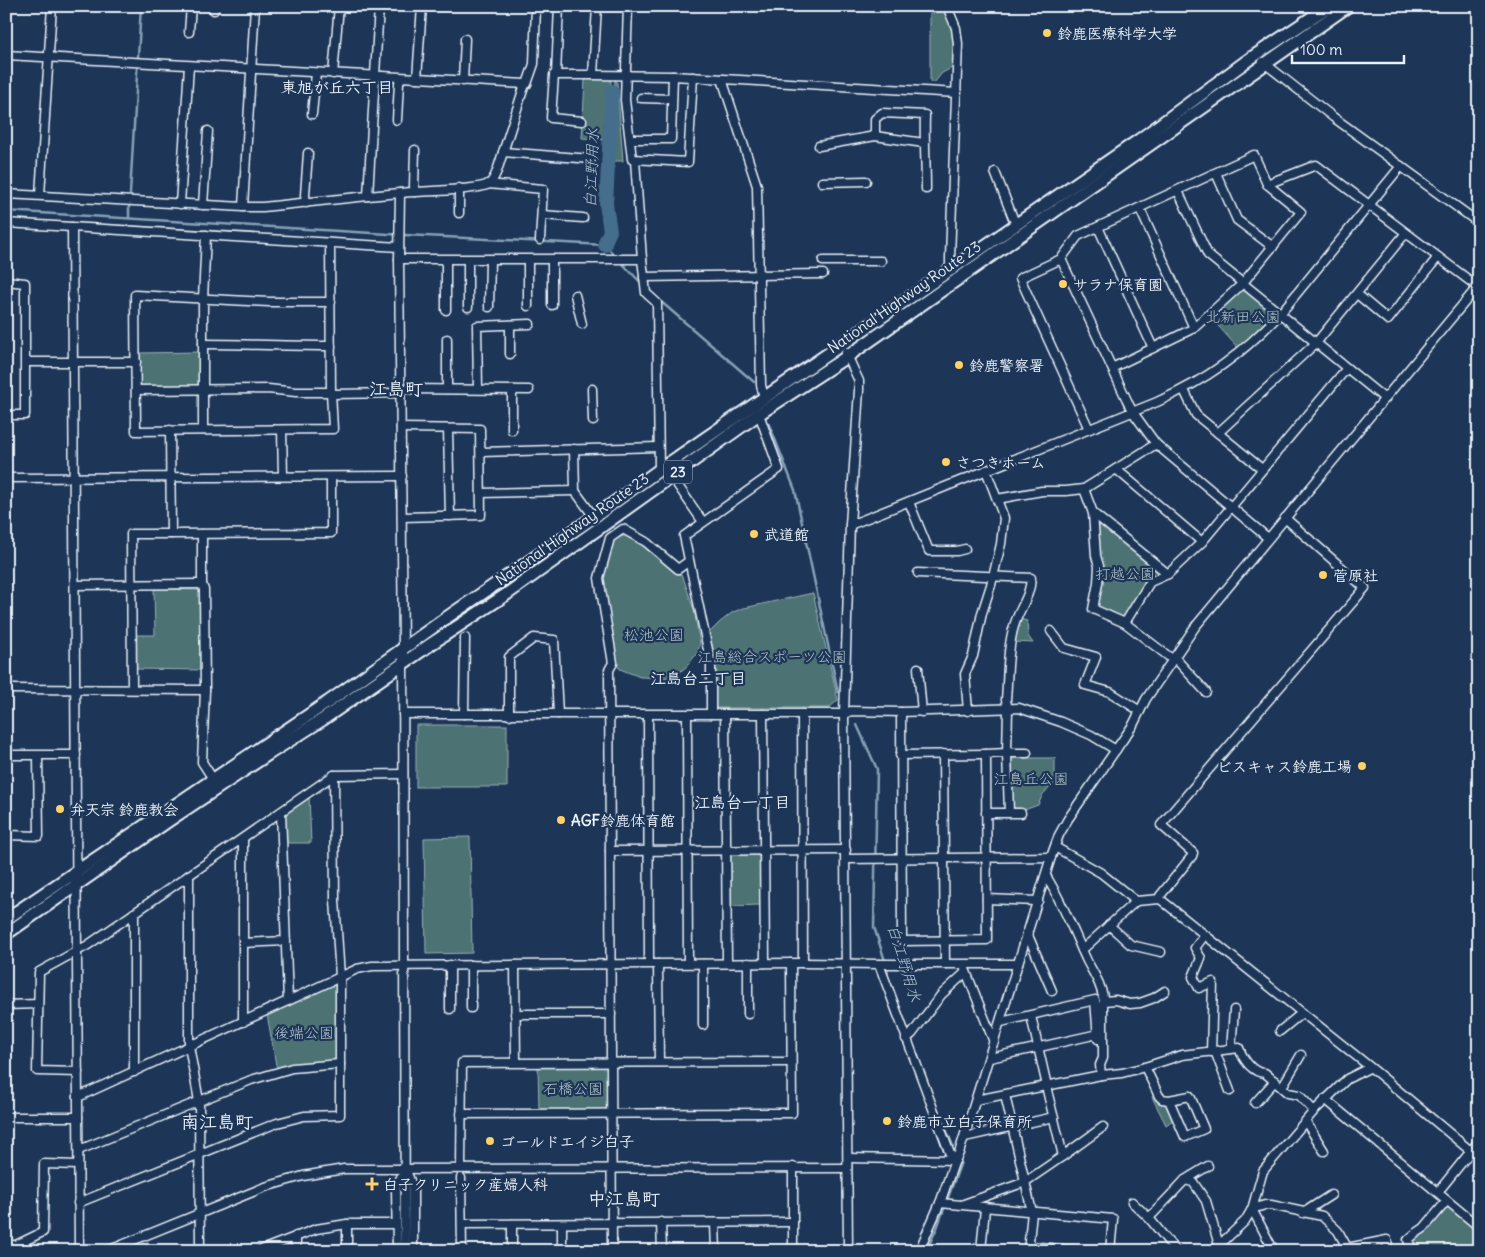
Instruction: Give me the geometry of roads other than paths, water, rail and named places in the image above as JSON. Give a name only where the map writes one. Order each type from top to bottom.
[{"type":"highway","name":"National Highway Route 23","points":[[6,919],[328,702],[403,647],[594,518],[659,470],[1139,140],[1257,54],[1329,6]]},
{"type":"highway","name":"National Highway Route 23","points":[[6,934],[270,753],[322,720],[403,663],[507,594],[760,414],[848,356],[1348,6]]},
{"type":"street","points":[[40,195],[52,6]]},
{"type":"street","points":[[189,32],[191,6]]},
{"type":"street","points":[[244,208],[255,6]]},
{"type":"street","points":[[333,74],[339,6]]},
{"type":"street","points":[[368,196],[380,6]]},
{"type":"street","points":[[417,78],[422,6]]},
{"type":"street","points":[[488,184],[495,177],[525,84],[527,84],[534,64],[536,6]]},
{"type":"street","points":[[559,6],[551,118],[582,121]]},
{"type":"street","points":[[593,75],[597,6]]},
{"type":"street","points":[[628,6],[625,100],[634,160],[646,293],[657,303],[659,470]]},
{"type":"street","points":[[948,6],[956,28],[958,44],[950,269],[958,278]]},
{"type":"street","points":[[463,81],[465,39]]},
{"type":"street","points":[[1257,54],[1265,64],[1479,224]]},
{"type":"street","points":[[6,55],[525,84]]},
{"type":"street","points":[[180,204],[189,66]]},
{"type":"street","points":[[312,114],[316,73]]},
{"type":"street","points":[[553,75],[625,74],[673,76],[957,93]]},
{"type":"street","points":[[630,138],[671,139],[673,76]]},
{"type":"street","points":[[634,160],[688,162],[693,77]]},
{"type":"street","points":[[397,120],[401,78]]},
{"type":"street","points":[[722,79],[757,186],[761,386],[764,398]]},
{"type":"street","points":[[641,98],[672,99]]},
{"type":"street","points":[[874,136],[875,119],[882,113],[926,115],[924,143],[926,189]]},
{"type":"street","points":[[203,205],[208,131]]},
{"type":"street","points":[[819,146],[874,136],[924,143]]},
{"type":"street","points":[[415,150],[415,192]]},
{"type":"street","points":[[504,152],[591,159]]},
{"type":"street","points":[[306,203],[308,153]]},
{"type":"street","points":[[1089,429],[1020,278],[1061,259],[1078,236],[1254,155],[1267,184],[1301,212],[1242,284],[1194,328],[1112,368]]},
{"type":"street","points":[[919,1251],[944,1204],[955,1160],[965,1137],[1051,857],[1068,819],[1133,726],[1140,711],[1173,658],[1195,627],[1478,286],[1405,234],[1316,165],[1267,184]]},
{"type":"street","points":[[850,525],[1132,412],[1184,390],[1216,371],[1238,355],[1280,314],[1400,166]]},
{"type":"street","points":[[995,172],[1013,218]]},
{"type":"street","points":[[1216,173],[1237,220],[1273,247]]},
{"type":"street","points":[[822,182],[866,181]]},
{"type":"street","points":[[6,194],[244,208],[488,184],[543,189],[540,240]]},
{"type":"street","points":[[459,188],[459,213]]},
{"type":"street","points":[[1178,191],[1208,255],[1385,399]]},
{"type":"street","points":[[400,193],[398,259],[402,476],[405,1251]]},
{"type":"street","points":[[1140,209],[1194,328]]},
{"type":"street","points":[[542,215],[583,218]]},
{"type":"street","points":[[6,223],[330,243],[399,244]]},
{"type":"street","points":[[72,227],[77,871],[75,887],[79,1251]]},
{"type":"street","points":[[1098,227],[1153,348]]},
{"type":"street","points":[[1218,433],[1316,343],[1405,234]]},
{"type":"street","points":[[203,430],[202,298],[206,235]]},
{"type":"street","points":[[330,243],[331,302],[331,346],[333,429],[136,431],[135,295],[269,302],[331,302]]},
{"type":"street","points":[[1357,294],[1388,320],[1438,257]]},
{"type":"street","points":[[398,259],[642,259]]},
{"type":"street","points":[[1061,259],[1132,412],[1156,444],[1268,538]]},
{"type":"street","points":[[446,260],[446,310]]},
{"type":"street","points":[[468,260],[468,307]]},
{"type":"street","points":[[489,308],[490,260]]},
{"type":"street","points":[[528,260],[528,306]]},
{"type":"street","points":[[552,260],[552,305]]},
{"type":"street","points":[[823,261],[881,261]]},
{"type":"street","points":[[645,280],[823,274]]},
{"type":"street","points":[[6,281],[25,282],[26,362],[25,415],[6,415]]},
{"type":"street","points":[[575,295],[582,324]]},
{"type":"street","points":[[510,324],[510,354]]},
{"type":"street","points":[[478,389],[477,326],[530,324]]},
{"type":"street","points":[[447,339],[447,389]]},
{"type":"street","points":[[202,344],[331,346]]},
{"type":"street","points":[[841,345],[859,381],[850,525],[844,714],[848,1251]]},
{"type":"street","points":[[26,362],[136,362]]},
{"type":"street","points":[[1125,623],[1150,582],[1168,574],[1202,542],[1347,368]]},
{"type":"street","points":[[136,390],[268,389],[332,393],[447,389],[529,390]]},
{"type":"street","points":[[592,389],[593,421]]},
{"type":"street","points":[[512,430],[512,395],[514,390]]},
{"type":"street","points":[[1184,390],[1196,415],[1262,469]]},
{"type":"street","points":[[711,714],[711,664],[684,536],[779,469],[760,414]]},
{"type":"street","points":[[401,428],[480,429],[481,452],[481,515],[402,517]]},
{"type":"street","points":[[448,429],[450,516]]},
{"type":"street","points":[[170,430],[171,534]]},
{"type":"street","points":[[282,430],[283,476]]},
{"type":"street","points":[[998,499],[1042,491],[1084,489],[1156,444]]},
{"type":"street","points":[[481,452],[658,447]]},
{"type":"street","points":[[574,450],[575,491],[594,518]]},
{"type":"street","points":[[1116,469],[1202,542]]},
{"type":"street","points":[[968,711],[965,674],[973,656],[982,613],[1001,544],[1004,518],[986,470]]},
{"type":"street","points":[[6,478],[402,476]]},
{"type":"street","points":[[132,689],[131,534],[331,533],[331,477]]},
{"type":"street","points":[[672,477],[702,522]]},
{"type":"street","points":[[1084,489],[1093,512],[1096,556],[1099,566],[1093,609],[1125,623],[1173,658],[1206,692]]},
{"type":"street","points":[[481,493],[575,491]]},
{"type":"street","points":[[909,502],[929,551],[956,551],[964,549]]},
{"type":"street","points":[[1093,512],[1168,574]]},
{"type":"street","points":[[1160,899],[1160,896],[1192,856],[1192,853],[1161,825],[1365,588],[1285,518]]},
{"type":"street","points":[[612,1251],[609,670],[613,663],[599,578],[610,538],[622,529],[646,542],[678,569],[689,561]]},
{"type":"street","points":[[202,534],[205,690],[202,762],[212,779]]},
{"type":"street","points":[[918,573],[1031,578],[1030,590],[1013,627],[1006,700],[1008,709],[1008,813]]},
{"type":"street","points":[[75,585],[202,584]]},
{"type":"street","points":[[1051,631],[1064,648],[1096,657],[1085,684],[1110,692],[1140,711]]},
{"type":"street","points":[[464,714],[465,638]]},
{"type":"street","points":[[510,715],[508,657],[534,638],[554,640],[558,714]]},
{"type":"street","points":[[918,668],[922,712]]},
{"type":"street","points":[[6,689],[205,690]]},
{"type":"street","points":[[403,714],[844,714],[852,711],[922,712],[1019,708],[1091,734],[1116,750]]},
{"type":"street","points":[[901,712],[902,942],[988,940],[986,754]]},
{"type":"street","points":[[763,714],[765,963]]},
{"type":"street","points":[[802,714],[803,963]]},
{"type":"street","points":[[648,715],[649,963]]},
{"type":"street","points":[[687,715],[688,963]]},
{"type":"street","points":[[725,715],[727,963]]},
{"type":"street","points":[[900,755],[1027,753]]},
{"type":"street","points":[[943,754],[945,964]]},
{"type":"street","points":[[6,755],[76,755]]},
{"type":"street","points":[[6,835],[39,836],[38,756]]},
{"type":"street","points":[[78,1072],[37,1071],[39,972],[76,952],[334,775],[403,774]]},
{"type":"street","points":[[78,1203],[294,1118],[314,1115],[340,1115],[340,977],[335,900],[334,775]]},
{"type":"street","points":[[281,812],[288,1001]]},
{"type":"street","points":[[986,813],[1021,814]]},
{"type":"street","points":[[243,838],[243,1022]]},
{"type":"street","points":[[1055,847],[1102,873],[1136,901]]},
{"type":"street","points":[[610,851],[846,850]]},
{"type":"street","points":[[846,859],[1051,857]]},
{"type":"street","points":[[189,876],[189,1046],[199,1101],[200,1251]]},
{"type":"street","points":[[1046,876],[1056,891],[1082,950],[1101,986],[1104,1001],[1103,1058],[1100,1065]]},
{"type":"street","points":[[1082,950],[1136,901],[1160,899],[1375,1071],[1479,1158]]},
{"type":"street","points":[[987,900],[1038,901]]},
{"type":"street","points":[[134,913],[134,1072]]},
{"type":"street","points":[[1110,925],[1131,945],[1161,952]]},
{"type":"street","points":[[1027,933],[1052,990]]},
{"type":"street","points":[[1204,936],[1195,948],[1201,958],[1192,977],[1199,988],[1213,982],[1213,1051],[1230,1091]]},
{"type":"street","points":[[243,942],[286,942]]},
{"type":"street","points":[[78,1098],[357,969],[372,966],[649,963],[1018,964]]},
{"type":"street","points":[[461,1114],[792,1113],[791,963]]},
{"type":"street","points":[[658,964],[658,1062]]},
{"type":"street","points":[[702,964],[703,1025]]},
{"type":"street","points":[[748,964],[748,1014]]},
{"type":"street","points":[[883,964],[950,1154],[955,1160]]},
{"type":"street","points":[[963,964],[994,1042]]},
{"type":"street","points":[[450,965],[450,1009]]},
{"type":"street","points":[[471,965],[471,1008]]},
{"type":"street","points":[[515,965],[516,1062]]},
{"type":"street","points":[[909,1038],[941,995],[966,972]]},
{"type":"street","points":[[1104,1001],[1116,1000],[1130,1004],[1140,1003],[1165,992]]},
{"type":"street","points":[[1001,1022],[1096,1000],[1100,1075]]},
{"type":"street","points":[[6,1004],[38,1004]]},
{"type":"street","points":[[1231,1049],[1234,1010]]},
{"type":"street","points":[[1280,1031],[1302,1013]]},
{"type":"street","points":[[515,1014],[611,1014]]},
{"type":"street","points":[[1031,1016],[1063,1156]]},
{"type":"street","points":[[990,1058],[1098,1034]]},
{"type":"street","points":[[976,1100],[1100,1075],[1146,1068],[1182,1055],[1239,1048],[1244,1059],[1253,1068],[1265,1073],[1288,1093],[1299,1095],[1314,1110]]},
{"type":"street","points":[[1282,1087],[1302,1055]]},
{"type":"street","points":[[460,1168],[462,1062],[791,1062]]},
{"type":"street","points":[[79,1150],[251,1080],[276,1072],[308,1066],[340,1064]]},
{"type":"street","points":[[1146,1068],[1162,1099],[1169,1100],[1190,1096],[1204,1129],[1185,1137],[1169,1100]]},
{"type":"street","points":[[1216,1248],[1245,1221],[1252,1209],[1264,1171],[1314,1110],[1347,1079],[1369,1068]]},
{"type":"street","points":[[1255,1103],[1274,1081]]},
{"type":"street","points":[[1005,1095],[1032,1212],[1028,1249],[1081,1251]]},
{"type":"street","points":[[1325,1099],[1479,1227]]},
{"type":"street","points":[[6,1116],[78,1117]]},
{"type":"street","points":[[965,1137],[1054,1117]]},
{"type":"street","points":[[1306,1122],[1324,1152]]},
{"type":"street","points":[[962,1205],[1025,1182],[1103,1127]]},
{"type":"street","points":[[1438,1192],[1479,1141]]},
{"type":"street","points":[[848,1158],[955,1160]]},
{"type":"street","points":[[6,1245],[16,1248],[43,1232],[44,1164],[78,1165]]},
{"type":"street","points":[[1149,1218],[1185,1180],[1208,1166]]},
{"type":"street","points":[[793,1168],[793,1251]]},
{"type":"street","points":[[107,1251],[265,1187],[313,1174],[344,1169],[848,1168]]},
{"type":"street","points":[[397,1251],[396,1187],[405,1169]]},
{"type":"street","points":[[405,1169],[413,1188],[413,1251]]},
{"type":"street","points":[[461,1178],[462,1251]]},
{"type":"street","points":[[1185,1180],[1194,1182],[1206,1201],[1216,1248]]},
{"type":"street","points":[[1303,1213],[1331,1195]]},
{"type":"street","points":[[1132,1202],[1149,1218],[1176,1251]]},
{"type":"street","points":[[1412,1251],[1408,1240],[1424,1228],[1445,1203]]},
{"type":"street","points":[[944,1204],[1113,1219],[1110,1251]]},
{"type":"street","points":[[1252,1209],[1271,1205],[1322,1216],[1338,1231],[1348,1249],[1387,1240],[1389,1251]]},
{"type":"street","points":[[981,1251],[984,1208]]},
{"type":"street","points":[[1252,1209],[1274,1251]]},
{"type":"street","points":[[661,1222],[662,1251]]},
{"type":"street","points":[[462,1224],[793,1222]]},
{"type":"street","points":[[715,1223],[716,1251]]},
{"type":"street","points":[[259,1251],[316,1229],[347,1224],[393,1224]]},
{"type":"street","points":[[347,1224],[347,1251]]},
{"type":"street","points":[[512,1224],[512,1251]]},
{"type":"street","points":[[562,1224],[562,1251]]},
{"type":"street","points":[[296,1236],[296,1251]]},
{"type":"waterway","points":[[130,194],[141,6]]},
{"type":"waterway","name":"白江野用水","points":[[605,245],[610,231],[606,204],[612,91]]},
{"type":"waterway","points":[[129,207],[129,218]]},
{"type":"waterway","points":[[6,211],[605,245],[616,257]]},
{"type":"waterway","points":[[620,261],[644,286]]},
{"type":"waterway","points":[[659,300],[754,382]]},
{"type":"waterway","points":[[769,424],[795,490],[838,692]]},
{"type":"waterway","name":"白江野用水","points":[[857,725],[877,769],[874,927],[887,967],[888,977],[905,1022]]},
{"type":"waterway","name":"白江野用水","points":[[928,1086],[953,1146]]},
{"type":"waterway","points":[[926,1251],[937,1228],[961,1162]]},
{"type":"place","name":"鈴鹿医療科学大学","points":[[1047,33]]},
{"type":"place","name":"サラナ保育園","points":[[1063,284]]},
{"type":"place","name":"鈴鹿警察署","points":[[959,365]]},
{"type":"place","name":"さつきホーム","points":[[946,462]]},
{"type":"place","name":"武道館","points":[[754,534]]},
{"type":"place","name":"菅原社","points":[[1323,575]]},
{"type":"place","name":"ビスキャス鈴鹿工場","points":[[1362,766]]},
{"type":"place","name":"弁天宗 鈴鹿教会","points":[[60,809]]},
{"type":"place","name":"AGF鈴鹿体育館","points":[[561,820]]},
{"type":"place","name":"鈴鹿市立白子保育所","points":[[887,1121]]},
{"type":"place","name":"ゴールドエイジ白子","points":[[490,1141]]},
{"type":"place","name":"白子クリニック産婦人科","points":[[372,1184]]},
{"type":"district","name":"東旭が丘六丁目","points":[[337,87]]},
{"type":"district","name":"江島町","points":[[396,388]]},
{"type":"district","name":"江島台二丁目","points":[[698,678]]},
{"type":"district","name":"江島台一丁目","points":[[742,802]]},
{"type":"district","name":"南江島町","points":[[217,1121]]},
{"type":"district","name":"中江島町","points":[[624,1198]]},
{"type":"park label","name":"北新田公園","points":[[1243,316]]},
{"type":"park label","name":"打越公園","points":[[1125,573]]},
{"type":"park label","name":"松池公園","points":[[654,634]]},
{"type":"park label","name":"江島総合スポーツ公園","points":[[772,656]]},
{"type":"park label","name":"江島丘公園","points":[[1031,778]]},
{"type":"park label","name":"後端公園","points":[[304,1032]]},
{"type":"park label","name":"石橋公園","points":[[573,1088]]}]
